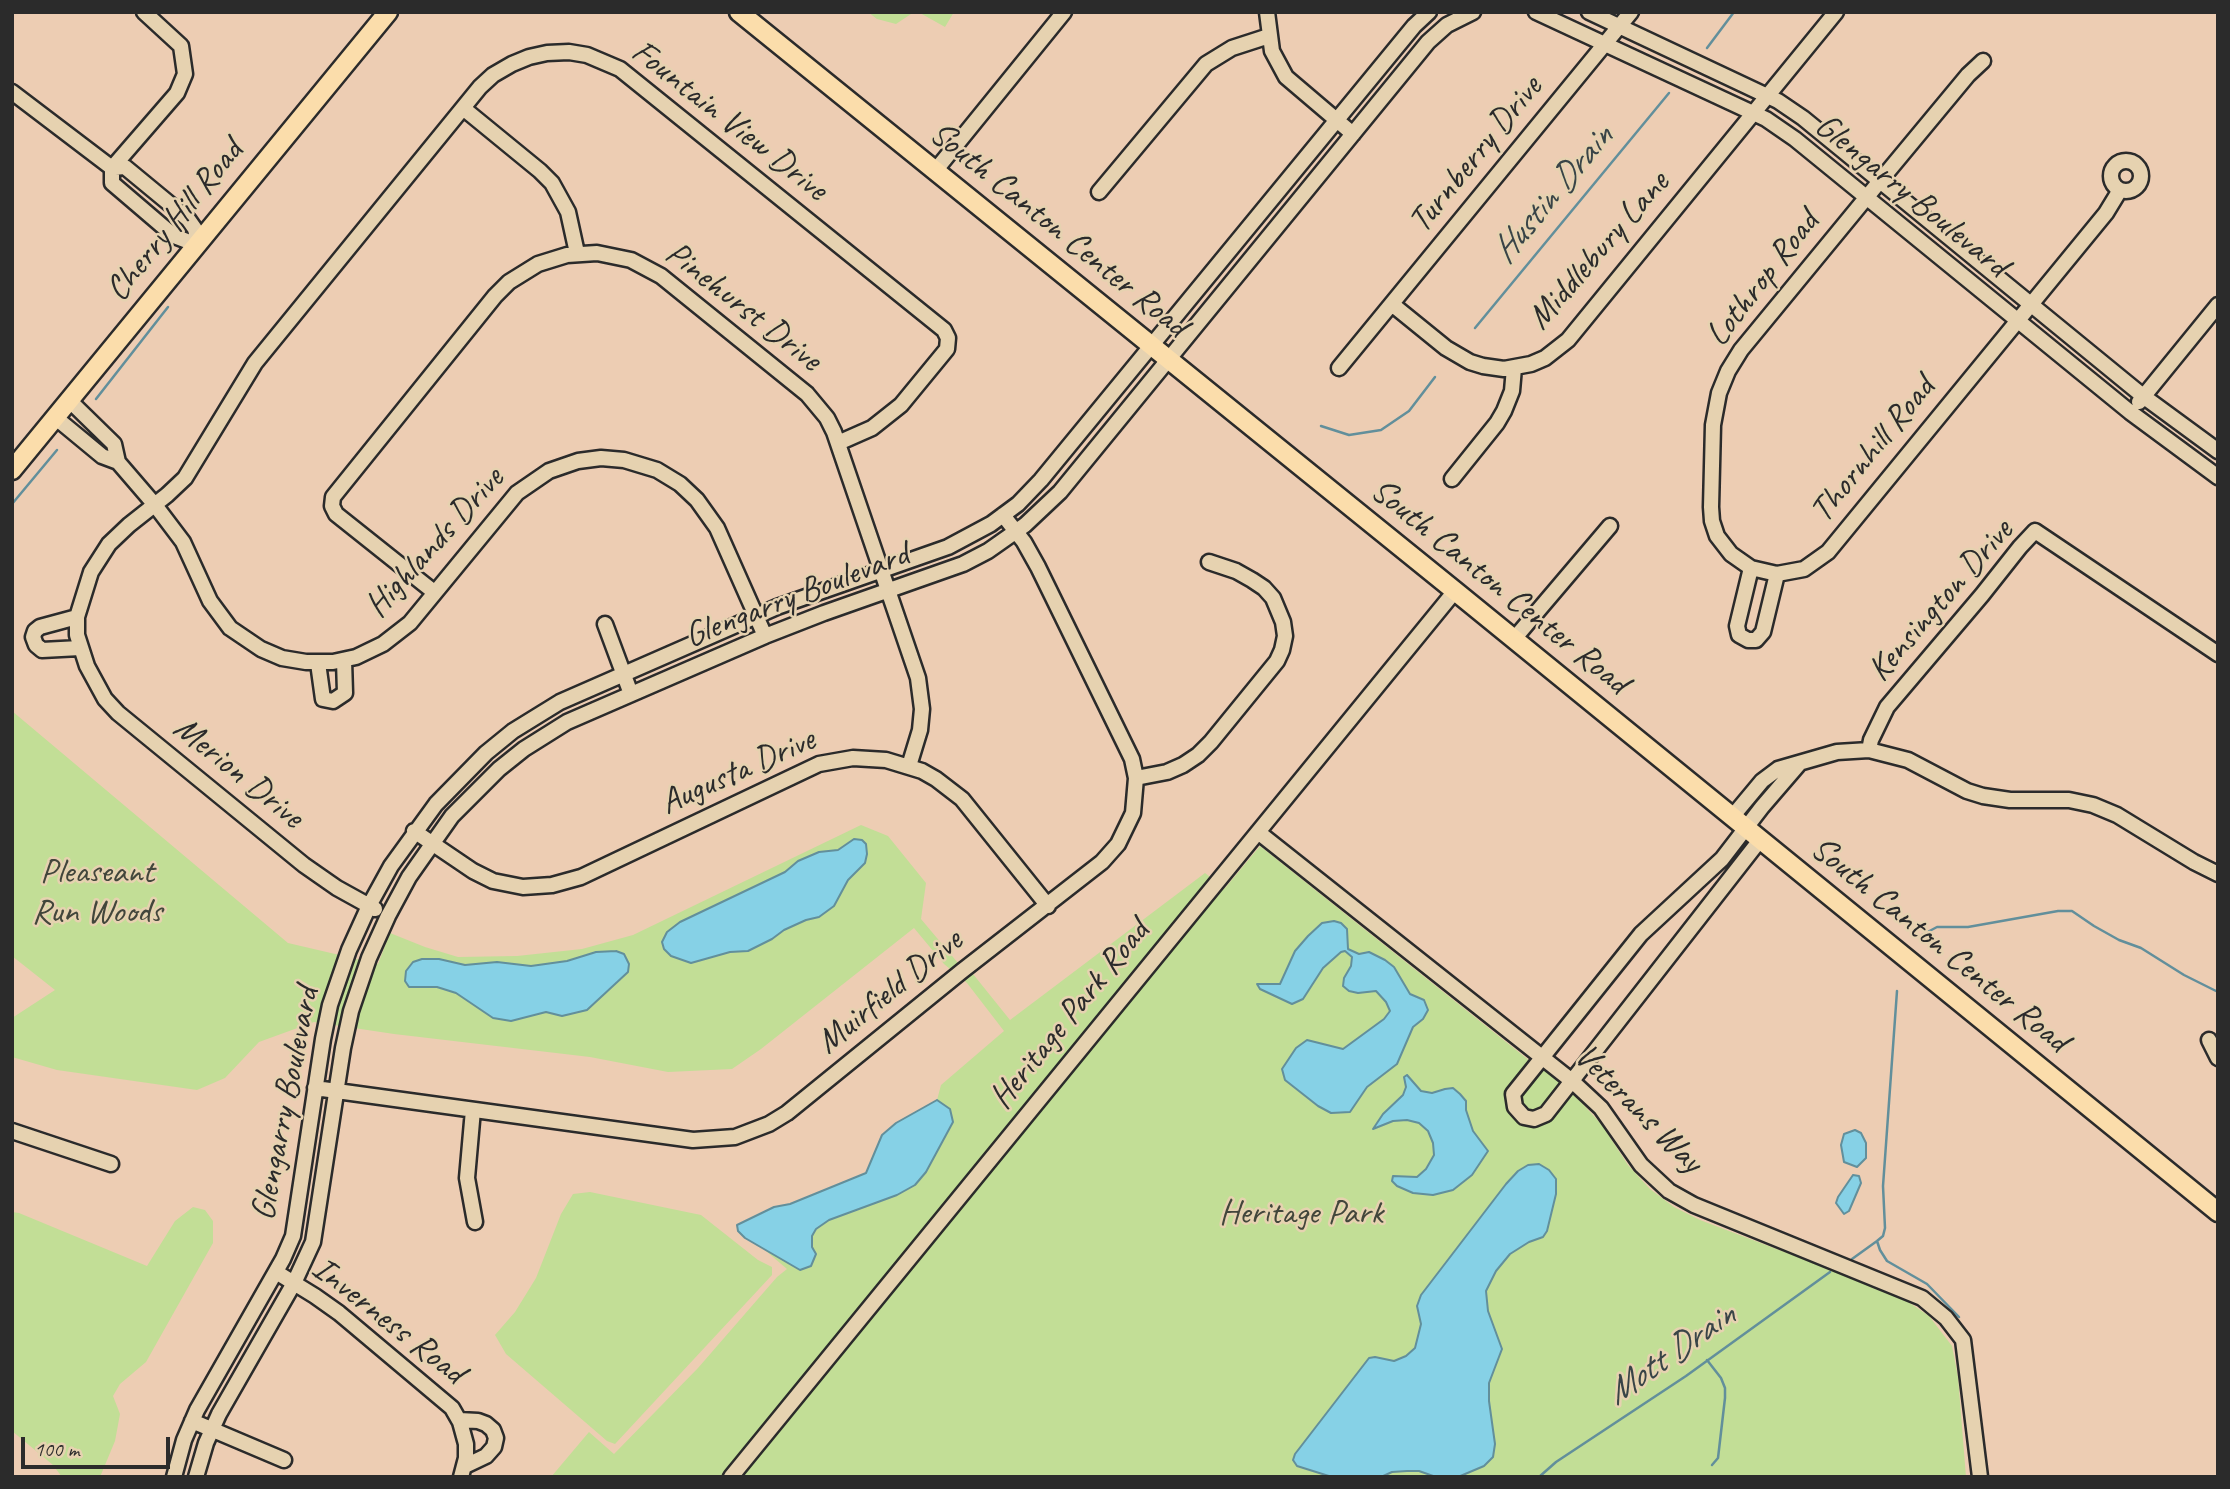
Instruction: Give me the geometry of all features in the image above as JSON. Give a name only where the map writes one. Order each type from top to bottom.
[{"type":"main road","name":"Cherry Hill Road","points":[[12,470],[388,12]]},
{"type":"main road","name":"South Canton Center Road","points":[[739,12],[2218,1212]]},
{"type":"street","points":[[12,92],[112,168],[125,167],[188,219],[195,229],[198,242],[174,236],[112,183],[112,168],[177,93],[185,75],[181,46],[144,12]]},
{"type":"street","points":[[935,171],[1064,12]]},
{"type":"street","points":[[1267,12],[1272,51],[1286,77],[1353,134]]},
{"type":"street","name":"Glengarry Boulevard","points":[[174,1477],[192,1421],[276,1272],[296,1224],[315,1088],[331,1005],[349,950],[391,866],[414,831],[460,777],[513,731],[560,702],[756,616],[948,547],[1003,515],[1030,492],[1057,461],[1407,34],[1429,12]]},
{"type":"street","name":"Glengarry Boulevard","points":[[196,1477],[211,1430],[295,1283],[308,1255],[316,1229],[336,1091],[351,1011],[369,958],[409,877],[431,843],[475,791],[524,749],[567,722],[765,636],[963,564],[988,551],[1016,531],[1044,508],[1074,475],[1423,48],[1447,25],[1473,12]]},
{"type":"street","name":"Glengarry Boulevard","points":[[1536,12],[1766,119],[1795,139],[2130,412],[2218,477]]},
{"type":"street","name":"Glengarry Boulevard","points":[[1588,12],[1768,96],[1803,118],[2143,396],[2218,451]]},
{"type":"street","name":"Turnberry Drive","points":[[1339,368],[1631,12]]},
{"type":"street","name":"Middlebury Lane","points":[[1393,304],[1455,355],[1483,366],[1514,368],[1545,358],[1568,340],[1836,12]]},
{"type":"street","points":[[1407,34],[1423,48]]},
{"type":"street","points":[[1098,192],[1206,64],[1232,48],[1269,36]]},
{"type":"street","name":"Fountain View Drive","points":[[155,505],[192,470],[240,384],[255,363],[480,87],[493,75],[512,64],[547,53],[587,55],[607,62],[632,77],[944,330],[948,338],[947,349],[901,405],[872,428],[838,443]]},
{"type":"street","name":"Lothrop Road","points":[[1751,568],[1731,554],[1717,536],[1712,521],[1715,409],[1728,371],[1741,350],[1866,197],[1968,75],[1983,61]]},
{"type":"street","points":[[463,108],[552,183],[568,212],[577,253]]},
{"type":"street","points":[[1303,162],[1319,175]]},
{"type":"street","points":[[130,198],[143,182]]},
{"type":"street","name":"Thornhill Road","points":[[1751,568],[1777,574],[1804,569],[1828,552],[2106,213],[2120,190]]},
{"type":"street","name":"Pinehurst Drive","points":[[434,592],[336,514],[332,506],[333,496],[502,289],[528,269],[556,257],[577,253],[597,253],[641,264],[662,276],[807,394],[827,418],[838,443],[918,678],[921,697],[920,730],[909,766]]},
{"type":"street","points":[[1216,267],[1232,281]]},
{"type":"street","points":[[2130,412],[2218,305]]},
{"type":"street","points":[[1452,479],[1504,411],[1512,391],[1514,368]]},
{"type":"street","name":"Highlands Drive","points":[[70,401],[114,444],[118,462],[183,542],[210,601],[230,628],[248,642],[271,654],[295,661],[318,663],[344,660],[370,652],[393,638],[410,622],[509,501],[529,483],[567,464],[612,458],[657,470],[680,484],[697,500],[717,528],[765,636]]},
{"type":"street","name":"Highlands Drive","points":[[56,418],[102,456],[118,462]]},
{"type":"street","points":[[1057,461],[1074,475]]},
{"type":"street","name":"Merion Drive","points":[[155,505],[120,533],[99,557],[84,590],[77,635],[95,684],[118,713],[304,865],[337,888],[388,916]]},
{"type":"street","name":"Muirfield Drive","points":[[315,1088],[693,1140],[723,1139],[751,1132],[787,1113],[1102,862],[1118,844],[1133,813],[1136,778],[1126,743],[1038,567],[1003,515]]},
{"type":"street","points":[[1514,639],[1610,526]]},
{"type":"street","name":"Kensington Drive","points":[[1868,750],[1887,707],[2035,531],[2218,654]]},
{"type":"street","points":[[1136,778],[1167,772],[1198,755],[1277,661],[1282,650],[1285,636],[1283,622],[1273,598],[1244,576],[1209,562]]},
{"type":"street","points":[[1751,568],[1737,626],[1739,635],[1748,640],[1756,640],[1763,632],[1777,574]]},
{"type":"street","name":"Heritage Park Road","points":[[731,1477],[1455,591]]},
{"type":"street","points":[[78,617],[40,627],[33,637],[42,650],[80,648]]},
{"type":"street","points":[[605,624],[631,694]]},
{"type":"street","points":[[318,663],[323,699],[333,701],[345,693],[344,660]]},
{"type":"street","points":[[513,731],[524,749]]},
{"type":"street","points":[[1760,840],[1546,1114],[1534,1119],[1524,1117],[1515,1107],[1513,1094],[1641,934],[1722,859],[1762,781],[1778,769],[1837,752],[1868,750],[1908,760],[1967,791],[1983,796],[2010,800],[2069,800],[2093,805],[2117,815],[2218,874]]},
{"type":"street","name":"Augusta Drive","points":[[414,831],[473,871],[493,881],[523,887],[552,886],[581,877],[820,764],[842,759],[886,760],[909,766],[936,779],[962,799],[1048,906]]},
{"type":"street","name":"Veterans Way","points":[[1258,832],[1572,1081],[1601,1108],[1641,1165],[1670,1191],[1694,1205],[1922,1298],[1946,1318],[1963,1340],[1980,1477]]},
{"type":"street","points":[[2209,1040],[2218,1058]]},
{"type":"street","points":[[473,1110],[467,1178],[475,1222]]},
{"type":"street","points":[[12,1131],[111,1164]]},
{"type":"street","name":"Inverness Road","points":[[276,1272],[339,1313],[444,1400],[459,1420],[466,1444],[463,1472]]},
{"type":"street","name":"Inverness Road","points":[[459,1420],[486,1424],[493,1430],[496,1438],[494,1447],[486,1456],[463,1472]]},
{"type":"street","points":[[192,1421],[284,1460]]},
{"type":"green space","points":[[868,12],[914,12],[896,24],[877,19]]},
{"type":"green space","points":[[914,12],[954,12],[945,27]]},
{"type":"green space","name":"Heritage Park","points":[[12,711],[288,943],[378,964],[390,933],[458,957],[517,956],[582,949],[633,935],[861,825],[888,836],[926,883],[921,919],[958,963],[973,974],[1010,1020],[1205,873],[1225,888],[1260,846],[1530,1061],[1550,1074],[1602,1125],[1628,1165],[1650,1189],[1674,1207],[1700,1220],[1898,1295],[1929,1316],[1952,1346],[1958,1377],[1966,1477],[551,1477],[589,1432],[614,1454],[698,1368],[787,1269],[738,1231],[737,1225],[774,1207],[790,1204],[866,1173],[882,1135],[896,1123],[937,1100],[941,1085],[1004,1031],[967,983],[944,964],[914,928],[732,1069],[668,1072],[590,1057],[314,1022],[259,1042],[225,1078],[197,1090],[57,1070],[12,1057],[12,1018],[55,990],[12,956]]},
{"type":"green space","points":[[590,1192],[701,1215],[758,1260],[772,1267],[772,1275],[615,1444],[607,1441],[506,1354],[495,1335],[515,1312],[536,1278],[561,1214],[573,1194]]},
{"type":"green space","points":[[193,1207],[205,1210],[213,1221],[213,1243],[146,1362],[120,1384],[113,1396],[120,1414],[115,1441],[100,1477],[62,1477],[53,1465],[12,1431],[12,1212],[147,1266],[175,1221]]},
{"type":"water","points":[[854,839],[862,840],[866,844],[865,863],[848,880],[834,906],[819,917],[784,930],[748,951],[730,952],[691,963],[671,956],[664,949],[662,942],[667,932],[680,922],[785,872],[798,861],[819,852],[838,850]]},
{"type":"water","points":[[1334,921],[1347,929],[1348,949],[1359,954],[1369,952],[1385,960],[1394,967],[1410,994],[1424,1000],[1428,1010],[1423,1019],[1413,1027],[1397,1064],[1367,1087],[1350,1112],[1331,1113],[1285,1080],[1282,1069],[1296,1048],[1307,1040],[1343,1049],[1384,1019],[1390,1011],[1386,1002],[1376,991],[1358,993],[1343,986],[1352,957],[1345,951],[1323,968],[1303,999],[1292,1004],[1260,989],[1257,984],[1280,984],[1295,951],[1322,923]]},
{"type":"water","points":[[616,951],[624,954],[629,964],[628,972],[587,1010],[562,1016],[546,1012],[511,1021],[493,1018],[456,993],[437,987],[409,987],[405,981],[406,971],[413,962],[422,959],[439,959],[465,965],[497,962],[531,966],[567,961],[596,952]]},
{"type":"water","points":[[1407,1075],[1421,1091],[1432,1093],[1453,1088],[1460,1094],[1466,1101],[1473,1131],[1488,1151],[1472,1175],[1453,1190],[1433,1195],[1413,1193],[1392,1181],[1393,1176],[1417,1177],[1426,1169],[1434,1155],[1428,1131],[1419,1123],[1393,1121],[1373,1129],[1383,1114],[1403,1095],[1406,1087],[1404,1077]]},
{"type":"water","points":[[937,1100],[950,1109],[953,1122],[926,1172],[915,1185],[897,1195],[829,1220],[816,1229],[812,1236],[812,1247],[816,1254],[811,1266],[800,1270],[745,1238],[738,1231],[737,1225],[774,1207],[790,1204],[866,1173],[882,1135],[896,1123]]},
{"type":"water","points":[[1855,1130],[1861,1133],[1866,1143],[1866,1158],[1857,1167],[1844,1162],[1841,1145],[1844,1134]]},
{"type":"water","points":[[1539,1164],[1549,1170],[1556,1179],[1556,1194],[1547,1231],[1543,1237],[1510,1254],[1496,1271],[1486,1291],[1488,1311],[1502,1349],[1489,1383],[1495,1444],[1493,1457],[1484,1466],[1458,1477],[1436,1477],[1419,1471],[1407,1471],[1392,1472],[1381,1477],[1332,1477],[1297,1466],[1293,1460],[1295,1454],[1369,1358],[1394,1361],[1415,1348],[1421,1324],[1417,1306],[1421,1295],[1506,1184],[1518,1171],[1528,1165]]},
{"type":"water","points":[[1853,1175],[1859,1176],[1861,1183],[1849,1211],[1844,1214],[1836,1203]]},
{"type":"waterway","name":"Hustin Drain","points":[[1707,48],[1734,12]]},
{"type":"waterway","name":"Hustin Drain","points":[[1475,328],[1669,93]]},
{"type":"waterway","points":[[96,399],[168,307]]},
{"type":"waterway","name":"Hustin Drain","points":[[1321,426],[1349,435],[1381,430],[1409,411],[1435,377]]},
{"type":"waterway","points":[[12,504],[57,450]]},
{"type":"waterway","name":"Mott Drain","points":[[1922,935],[1937,927],[1968,927],[2058,911],[2072,911],[2119,940],[2141,948],[2184,975],[2218,992]]},
{"type":"waterway","name":"Mott Drain","points":[[1852,1259],[1883,1236],[1885,1228],[1883,1186],[1897,991]]},
{"type":"waterway","points":[[1877,1241],[1887,1261],[1927,1284],[1959,1317]]},
{"type":"waterway","name":"Mott Drain","points":[[1539,1477],[1556,1462],[1686,1376],[1830,1272]]},
{"type":"waterway","points":[[1707,1360],[1725,1388],[1718,1458],[1712,1465]]},
{"type":"park label","name":"Pleaseant Run Woods","points":[[97,893]]}]
